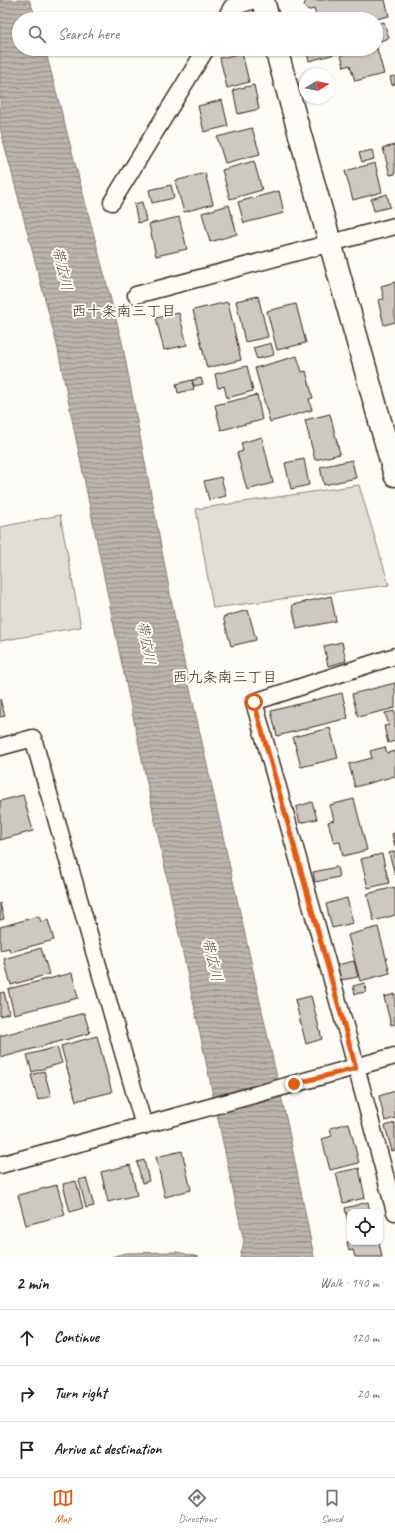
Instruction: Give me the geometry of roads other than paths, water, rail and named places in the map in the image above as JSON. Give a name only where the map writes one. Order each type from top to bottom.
[{"type":"street","points":[[229,12],[232,7],[255,0]]},
{"type":"street","points":[[262,0],[266,12]]},
{"type":"street","points":[[112,202],[202,56]]},
{"type":"street","points":[[278,56],[395,475]]},
{"type":"street","points":[[136,295],[395,226]]},
{"type":"street","points":[[395,656],[254,702],[395,1212]]},
{"type":"street","points":[[0,747],[34,738],[144,1126]]},
{"type":"street","points":[[0,1165],[395,1056]]},
{"type":"water","name":"帯広川","points":[[0,0],[29,0],[34,12],[12,12],[12,56],[47,56],[122,342],[178,635],[288,1127],[314,1257],[240,1257],[244,1242],[117,641],[57,345],[0,128]]},
{"type":"water","points":[[177,1252],[199,1257],[111,1257],[125,1253]]},
{"type":"district","name":"西十条南三丁目","points":[[124,311]]},
{"type":"district","name":"西九条南三丁目","points":[[225,677]]}]
